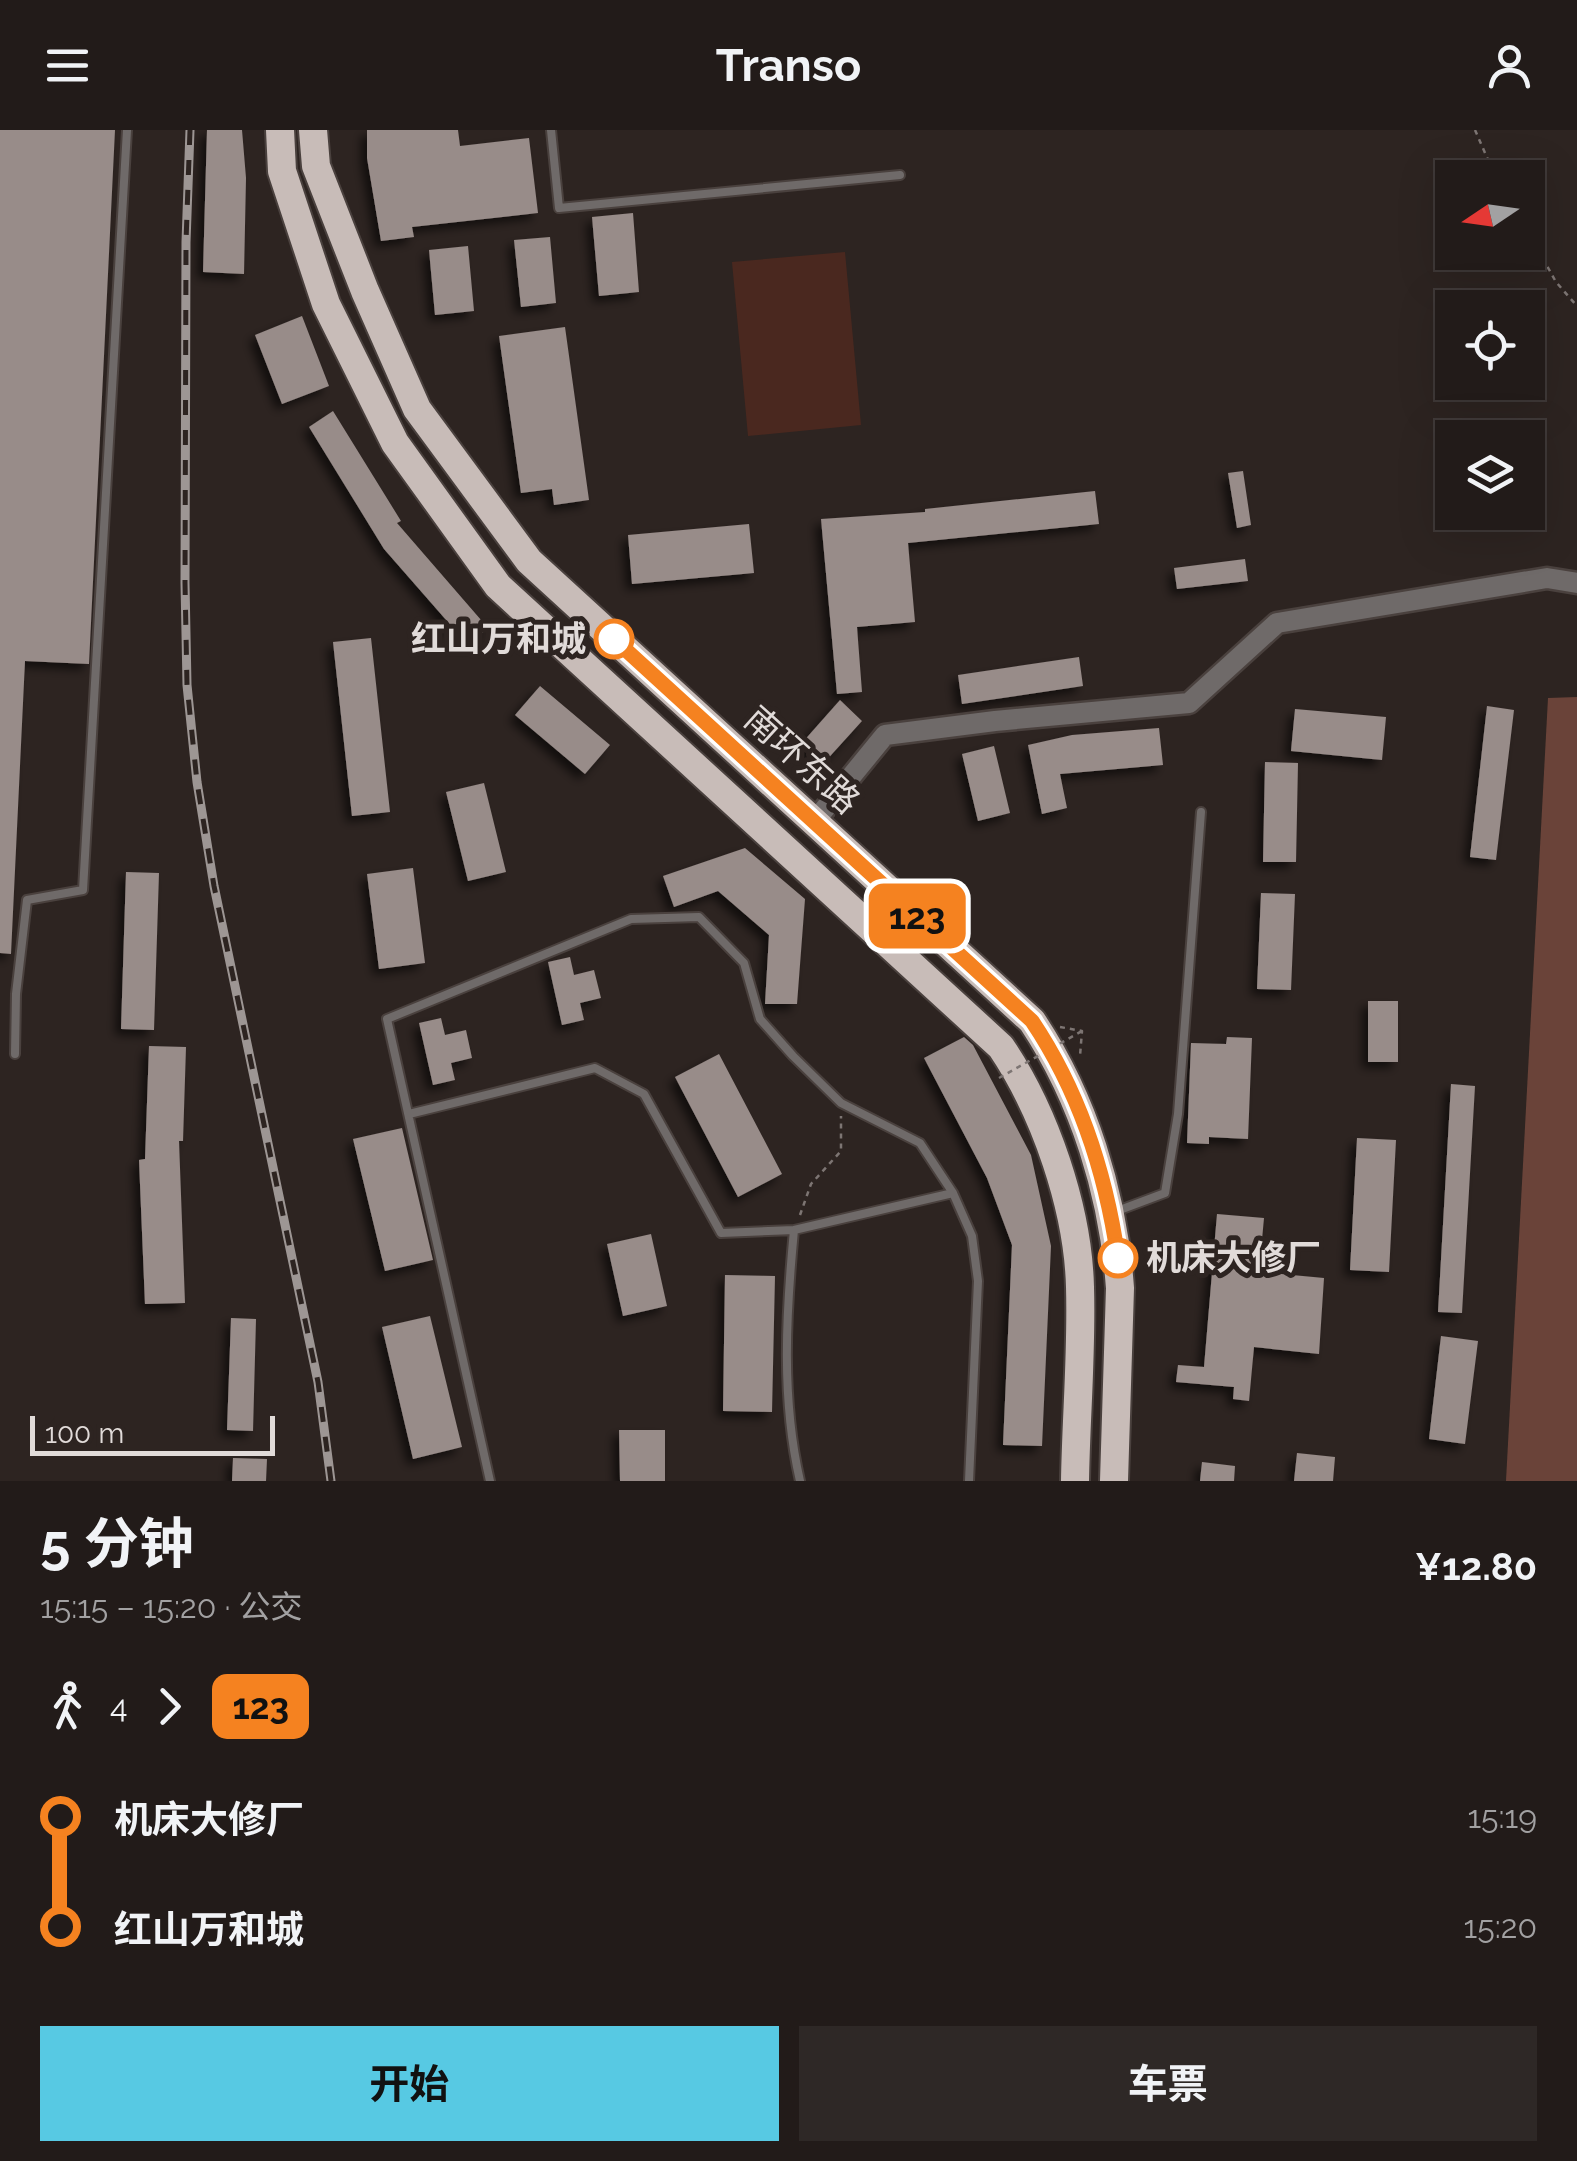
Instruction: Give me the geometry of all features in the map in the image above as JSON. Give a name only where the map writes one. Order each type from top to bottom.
[{"type":"highway","points":[[280,130],[282,171],[326,304],[395,443],[498,586],[1002,1047],[1024,1081],[1062,1184],[1078,1262],[1075,1481]]},
{"type":"highway","name":"南环东路","points":[[313,130],[316,166],[417,409],[529,561],[1032,1021],[1065,1076],[1111,1213],[1120,1288],[1114,1481]]},
{"type":"street","points":[[814,822],[886,735],[995,720],[1189,703],[1278,623],[1546,578],[1577,583]]},
{"type":"lane","points":[[15,1054],[16,994],[27,900],[82,890],[127,130]]},
{"type":"lane","points":[[551,130],[559,208],[900,175]]},
{"type":"lane","points":[[1111,1213],[1166,1194],[1178,1114],[1202,812]]},
{"type":"lane","points":[[490,1481],[387,1019],[631,919],[698,917],[744,963],[760,1019],[841,1103],[920,1143],[953,1194],[972,1236],[978,1281],[969,1481]]},
{"type":"lane","points":[[409,1114],[595,1068],[644,1094],[721,1232],[794,1230],[953,1194]]},
{"type":"lane","points":[[794,1230],[786,1319],[789,1434],[800,1481]]},
{"type":"path","points":[[1475,130],[1488,160]]},
{"type":"path","points":[[1545,262],[1577,306]]},
{"type":"path","points":[[999,1078],[1082,1031]]},
{"type":"path","points":[[794,1230],[811,1184],[841,1151],[841,1103]]},
{"type":"shaded area","points":[[845,252],[861,425],[748,436],[732,262]]},
{"type":"shaded area","points":[[1577,697],[1577,1481],[1506,1481],[1548,698]]},
{"type":"building","points":[[0,130],[115,130],[89,664],[25,661],[11,954],[0,953]]},
{"type":"building","points":[[207,130],[242,130],[246,178],[244,274],[203,272]]},
{"type":"building","points":[[367,130],[458,130],[460,146],[529,138],[538,213],[412,227],[414,237],[381,241],[367,158]]},
{"type":"building","points":[[633,213],[639,292],[599,296],[592,217]]},
{"type":"building","points":[[550,237],[556,303],[521,307],[514,240]]},
{"type":"building","points":[[468,246],[474,311],[435,315],[429,250]]},
{"type":"building","points":[[302,316],[329,386],[282,404],[255,335]]},
{"type":"building","points":[[565,327],[589,500],[554,505],[552,489],[521,493],[499,336]]},
{"type":"building","points":[[333,411],[401,521],[397,523],[488,628],[468,645],[384,549],[309,427]]},
{"type":"building","points":[[1243,471],[1251,525],[1237,528],[1228,473]]},
{"type":"building","points":[[1095,491],[1099,524],[908,543],[915,622],[857,627],[862,692],[837,694],[821,519],[925,512]]},
{"type":"building","points":[[749,524],[754,573],[632,584],[628,535]]},
{"type":"building","points":[[1245,559],[1248,581],[1177,589],[1174,568]]},
{"type":"building","points":[[371,638],[390,812],[352,816],[333,642]]},
{"type":"building","points":[[1079,657],[1083,686],[962,704],[958,675]]},
{"type":"building","points":[[540,686],[610,745],[585,774],[515,715]]},
{"type":"building","points":[[840,700],[862,721],[823,764],[801,744]]},
{"type":"building","points":[[1487,706],[1514,710],[1496,860],[1470,857]]},
{"type":"building","points":[[1295,709],[1386,717],[1382,760],[1291,751]]},
{"type":"building","points":[[1159,728],[1163,765],[1060,774],[1067,808],[1042,814],[1028,745],[1072,735]]},
{"type":"building","points":[[994,746],[1010,813],[978,821],[962,754]]},
{"type":"building","points":[[1265,762],[1298,763],[1296,862],[1263,862]]},
{"type":"building","points":[[484,783],[506,872],[468,881],[446,792]]},
{"type":"building","points":[[745,848],[805,899],[797,1004],[765,1004],[769,935],[718,891],[674,907],[663,876]]},
{"type":"building","points":[[413,868],[425,963],[379,969],[367,874]]},
{"type":"building","points":[[126,872],[159,873],[154,1030],[121,1029]]},
{"type":"building","points":[[1261,893],[1295,894],[1291,990],[1257,989]]},
{"type":"building","points":[[570,957],[574,975],[594,970],[601,998],[580,1003],[584,1020],[562,1025],[548,962]]},
{"type":"building","points":[[1368,1001],[1398,1001],[1398,1062],[1368,1062]]},
{"type":"building","points":[[441,1018],[445,1035],[466,1030],[472,1058],[451,1063],[455,1080],[433,1085],[419,1023]]},
{"type":"building","points":[[964,1037],[973,1045],[1031,1155],[1051,1246],[1042,1446],[1003,1445],[1012,1245],[987,1178],[924,1058]]},
{"type":"building","points":[[1227,1037],[1252,1038],[1248,1139],[1209,1137],[1209,1144],[1187,1143],[1191,1043],[1226,1044]]},
{"type":"building","points":[[149,1046],[186,1047],[183,1141],[179,1141],[185,1303],[145,1304],[139,1160],[145,1159]]},
{"type":"building","points":[[719,1054],[782,1174],[738,1197],[675,1077]]},
{"type":"building","points":[[1451,1084],[1475,1086],[1462,1313],[1438,1312]]},
{"type":"building","points":[[402,1128],[433,1260],[385,1271],[353,1139]]},
{"type":"building","points":[[1357,1138],[1396,1140],[1389,1272],[1350,1270]]},
{"type":"building","points":[[1217,1214],[1264,1218],[1259,1272],[1324,1278],[1319,1354],[1254,1347],[1249,1401],[1233,1399],[1234,1387],[1176,1382],[1178,1365],[1204,1367]]},
{"type":"building","points":[[651,1234],[667,1306],[623,1316],[607,1244]]},
{"type":"building","points":[[725,1275],[775,1276],[772,1412],[723,1411]]},
{"type":"building","points":[[430,1316],[462,1447],[413,1459],[382,1327]]},
{"type":"building","points":[[231,1318],[256,1319],[253,1431],[227,1430]]},
{"type":"building","points":[[1441,1336],[1478,1341],[1465,1444],[1429,1439]]},
{"type":"building","points":[[619,1430],[665,1430],[665,1481],[620,1481]]},
{"type":"building","points":[[1297,1453],[1335,1457],[1333,1481],[1294,1481]]},
{"type":"building","points":[[233,1458],[267,1459],[266,1481],[232,1481]]},
{"type":"building","points":[[1202,1462],[1235,1466],[1234,1481],[1200,1481]]},
{"type":"railway","points":[[190,130],[185,583],[187,685],[197,782],[214,886],[318,1382],[331,1481]]},
{"type":"bus line","name":"123","points":[[614,639],[1032,1021],[1060,1062],[1076,1102],[1100,1172],[1118,1258]]},
{"type":"place","name":"红山万和城","points":[[614,639]]},
{"type":"place","name":"机床大修厂","points":[[1118,1258]]}]
